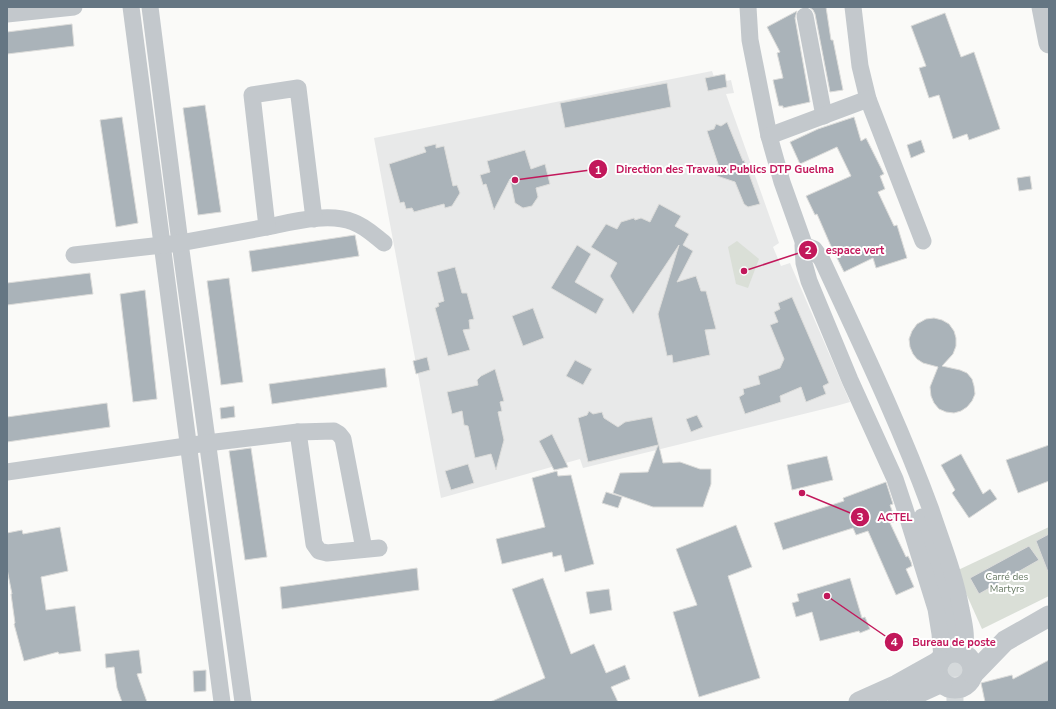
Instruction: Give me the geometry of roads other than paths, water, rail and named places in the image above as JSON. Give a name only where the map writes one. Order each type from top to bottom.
[{"type":"street","points":[[7,14],[74,7]]},
{"type":"street","points":[[130,7],[163,244],[222,702]]},
{"type":"street","points":[[150,7],[180,243],[242,702]]},
{"type":"street","points":[[748,7],[750,40],[770,136],[782,182],[803,245],[917,502],[942,586],[954,635]]},
{"type":"street","points":[[853,7],[860,66],[868,99],[923,241]]},
{"type":"street","points":[[1042,7],[1049,43]]},
{"type":"street","points":[[806,16],[824,116]]},
{"type":"street","points":[[267,227],[252,95],[298,88],[314,219]]},
{"type":"street","points":[[770,136],[868,99]]},
{"type":"street","points":[[74,255],[180,243],[314,219],[339,218],[354,222],[384,243]]},
{"type":"street","points":[[803,245],[814,249],[822,260],[915,468],[950,564],[959,598],[966,634],[964,654]]},
{"type":"street","points":[[803,245],[804,262],[809,281],[850,380],[890,466],[905,509],[936,610],[940,634],[941,659],[937,672],[944,690]]},
{"type":"street","points":[[7,472],[207,443],[298,432],[334,431],[343,439],[372,548],[327,553],[319,551],[314,544],[298,432]]},
{"type":"street","points":[[964,654],[976,646],[1005,641],[1049,616]]},
{"type":"street","points":[[898,702],[952,688],[969,686],[1005,641]]},
{"type":"street","points":[[859,702],[897,685],[952,652],[964,654],[972,663],[969,686]]},
{"type":"tunnel","points":[[954,635],[955,702]]},
{"type":"place","name":"Direction des Travaux Publics DTP Guelma","points":[[515,180]]},
{"type":"place","name":"espace vert","points":[[744,271]]},
{"type":"place","name":"ACTEL","points":[[802,493]]},
{"type":"place","name":"Bureau de poste","points":[[827,596]]},
{"type":"park label","name":"Carré des Martyrs","points":[[1007,582]]}]
